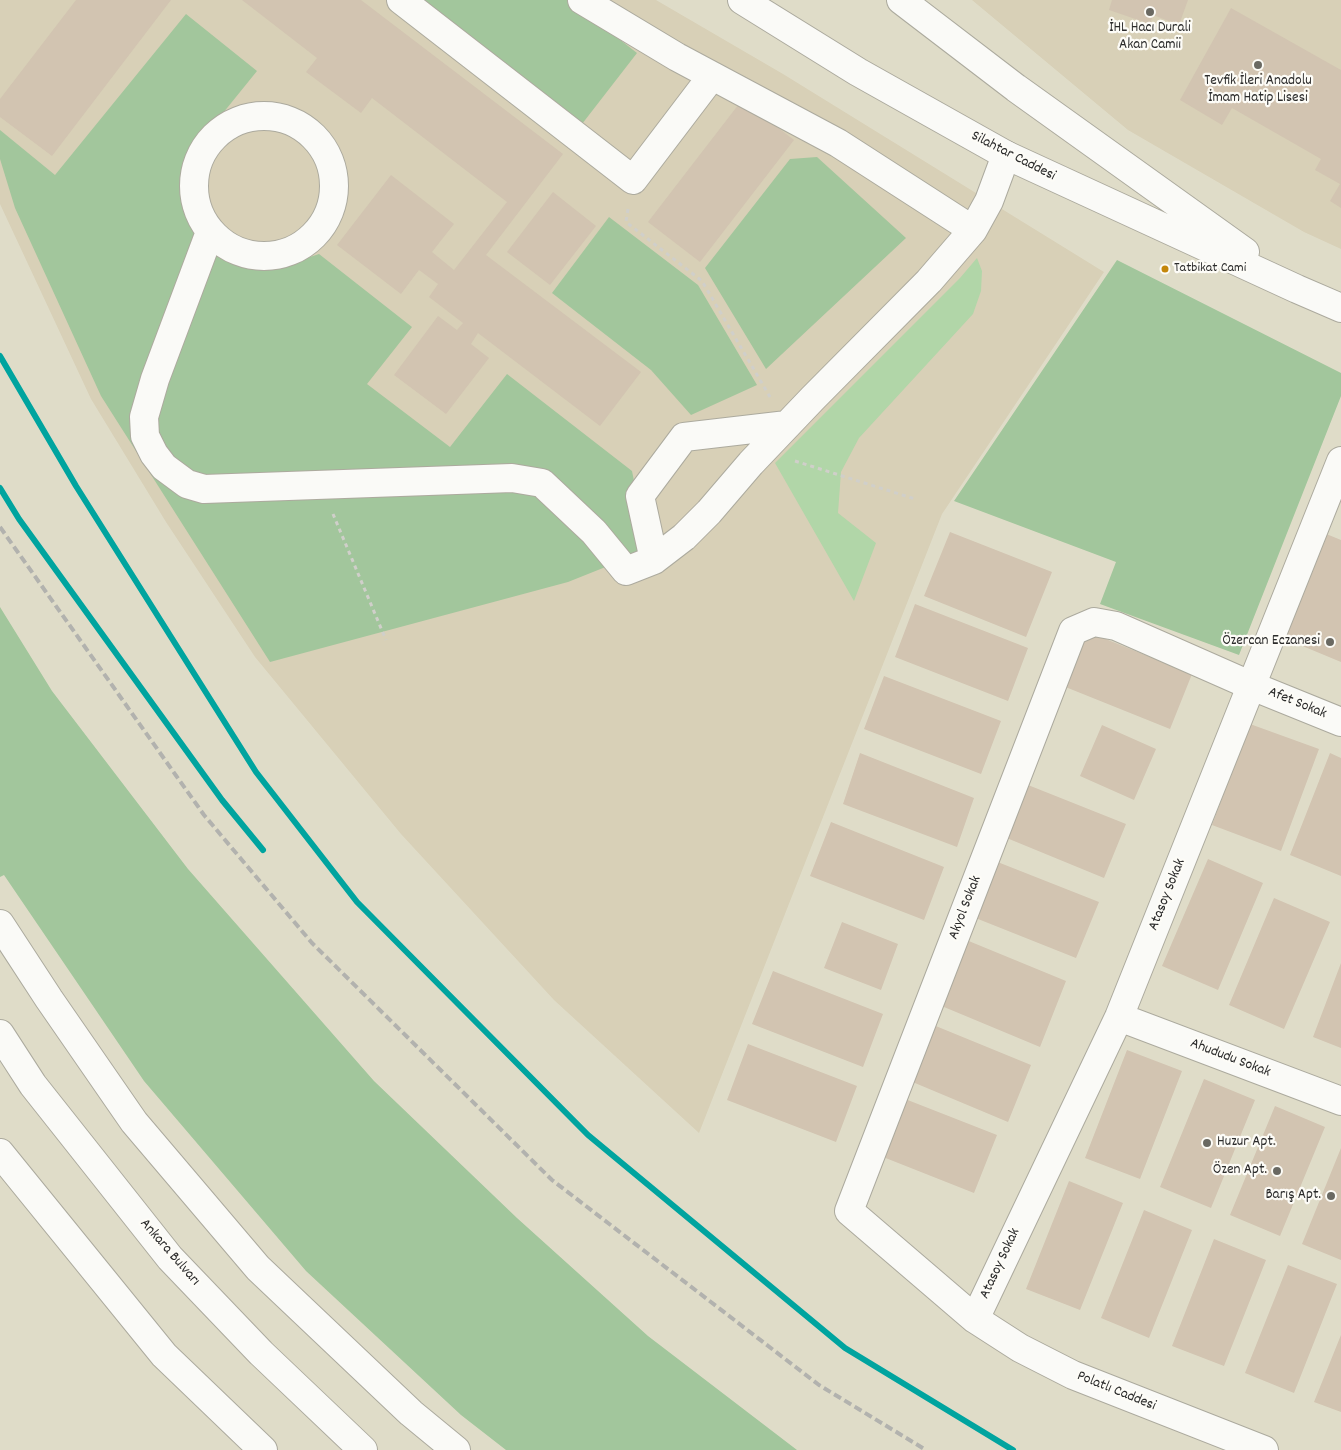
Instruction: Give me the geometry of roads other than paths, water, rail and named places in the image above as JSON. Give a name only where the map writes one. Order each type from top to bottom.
[{"type":"main road","points":[[582,0],[677,57],[838,143],[974,230]]},
{"type":"main road","name":"Silahtar Caddesi","points":[[742,0],[858,72],[1006,155],[1341,308]]},
{"type":"main road","name":"Silahtar Caddesi","points":[[901,0],[1016,88],[1297,289]]},
{"type":"main road","points":[[404,1],[633,180],[712,76]]},
{"type":"main road","points":[[264,116],[272,117],[287,120],[307,130],[323,147],[332,169],[335,192],[329,216],[316,235],[303,245],[274,256],[250,256],[228,247],[210,232],[198,212],[193,189],[196,166],[206,146],[222,129],[242,119],[264,116]]},
{"type":"main road","points":[[210,232],[155,379],[144,417],[145,436],[154,454],[164,467],[187,484],[204,488],[512,478],[542,483],[594,532],[626,571],[654,560],[684,537],[787,425],[929,281],[974,230],[989,201],[1006,155]]},
{"type":"main road","points":[[654,560],[640,496],[684,437],[787,425]]},
{"type":"main road","name":"Atasoy Sokak","points":[[975,1319],[1119,1017],[1341,461]]},
{"type":"main road","name":"Akyol Sokak","points":[[975,1319],[848,1211],[1073,631],[1094,622],[1116,626],[1252,686]]},
{"type":"main road","name":"Afet Sokak","points":[[1252,686],[1341,722]]},
{"type":"main road","points":[[0,924],[134,1122],[258,1268],[411,1413],[456,1450]]},
{"type":"main road","name":"Ahududu Sokak","points":[[1119,1017],[1341,1101]]},
{"type":"main road","name":"Ankara Bulvarı","points":[[0,1034],[33,1085],[170,1258],[261,1353],[363,1450]]},
{"type":"main road","points":[[0,1153],[164,1355],[263,1450]]},
{"type":"main road","name":"Polatlı Caddesi","points":[[975,1319],[1020,1348],[1074,1375],[1264,1450]]},
{"type":"railway","points":[[0,527],[204,815],[312,943],[552,1180],[819,1385],[926,1450]]},
{"type":"place","name":"İHL Hacı Durali Akan Camii","points":[[1150,12]]},
{"type":"place","name":"Tevfik İleri Anadolu İmam Hatip Lisesi","points":[[1258,65]]},
{"type":"place","name":"Tatbikat Cami","points":[[1165,269]]},
{"type":"place","name":"Özercan Eczanesi","points":[[1330,642]]},
{"type":"place","name":"Huzur Apt.","points":[[1207,1143]]},
{"type":"place","name":"Özen Apt.","points":[[1277,1171]]},
{"type":"place","name":"Barış Apt.","points":[[1331,1196]]}]
